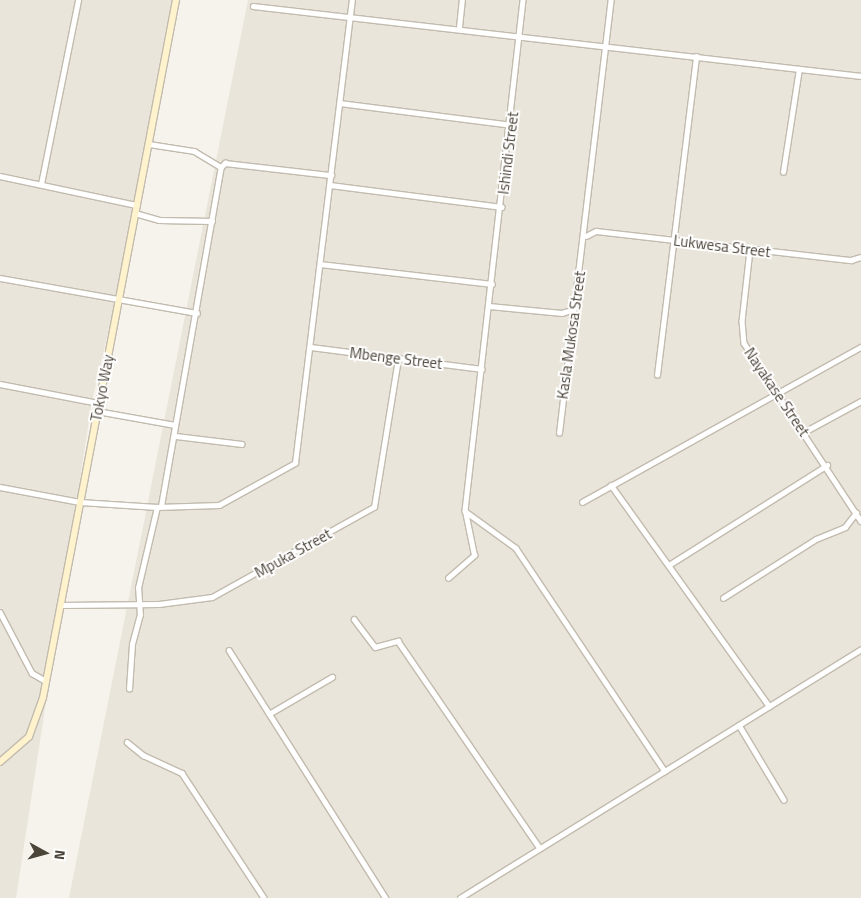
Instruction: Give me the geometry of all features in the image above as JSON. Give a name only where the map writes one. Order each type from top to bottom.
[{"type":"street","points":[[41,184],[78,0]]},
{"type":"street","name":"Tokyo Way","points":[[0,762],[20,748],[34,728],[46,681],[176,0]]},
{"type":"street","points":[[0,487],[80,502],[159,507],[224,504],[295,463],[311,348],[352,0]]},
{"type":"street","points":[[459,27],[462,0]]},
{"type":"street","name":"Ishindi Street","points":[[448,578],[474,555],[465,511],[512,125],[523,0]]},
{"type":"street","name":"Kasla Mukosa Street","points":[[559,433],[572,310],[585,237],[611,0]]},
{"type":"street","points":[[253,6],[351,18],[520,34],[861,76]]},
{"type":"street","points":[[657,375],[696,56]]},
{"type":"street","points":[[783,172],[798,68]]},
{"type":"street","points":[[340,103],[512,125]]},
{"type":"street","points":[[148,144],[194,151],[221,167]]},
{"type":"street","points":[[129,689],[140,602],[140,572],[147,560],[176,436],[175,425],[197,313],[221,167],[225,163],[331,175]]},
{"type":"street","points":[[0,176],[137,205]]},
{"type":"street","points":[[330,185],[502,207]]},
{"type":"street","points":[[135,213],[159,220],[212,222]]},
{"type":"street","name":"Lukwesa Street","points":[[585,237],[596,231],[851,260],[861,257]]},
{"type":"street","name":"Nayakase Street","points":[[750,250],[742,337],[777,394],[827,465],[861,521]]},
{"type":"street","points":[[320,264],[492,284]]},
{"type":"street","points":[[0,278],[197,313]]},
{"type":"street","points":[[490,306],[562,313],[572,310]]},
{"type":"street","points":[[582,502],[861,347]]},
{"type":"street","name":"Mbenge Street","points":[[311,348],[482,369]]},
{"type":"street","name":"Mpuka Street","points":[[60,605],[140,602],[173,603],[218,594],[374,507],[398,358]]},
{"type":"street","points":[[0,384],[99,403]]},
{"type":"street","points":[[804,432],[861,401]]},
{"type":"street","points":[[98,411],[175,425]]},
{"type":"street","points":[[176,436],[242,444]]},
{"type":"street","points":[[669,566],[827,465]]},
{"type":"street","points":[[611,485],[769,706]]},
{"type":"street","points":[[465,511],[516,548],[665,771]]},
{"type":"street","points":[[723,598],[816,539],[845,527],[856,514]]},
{"type":"street","points":[[0,612],[32,673],[46,681]]},
{"type":"street","points":[[354,619],[375,647],[398,641],[540,848]]},
{"type":"street","points":[[460,898],[861,649]]},
{"type":"street","points":[[229,650],[386,898]]},
{"type":"street","points":[[269,714],[332,677]]},
{"type":"street","points":[[739,724],[784,800]]},
{"type":"street","points":[[127,742],[143,755],[182,773],[264,898]]},
{"type":"shaded area","points":[[0,0],[172,0],[116,298],[92,401],[16,898],[0,898]]},
{"type":"shaded area","points":[[248,0],[861,0],[861,898],[69,898]]}]
